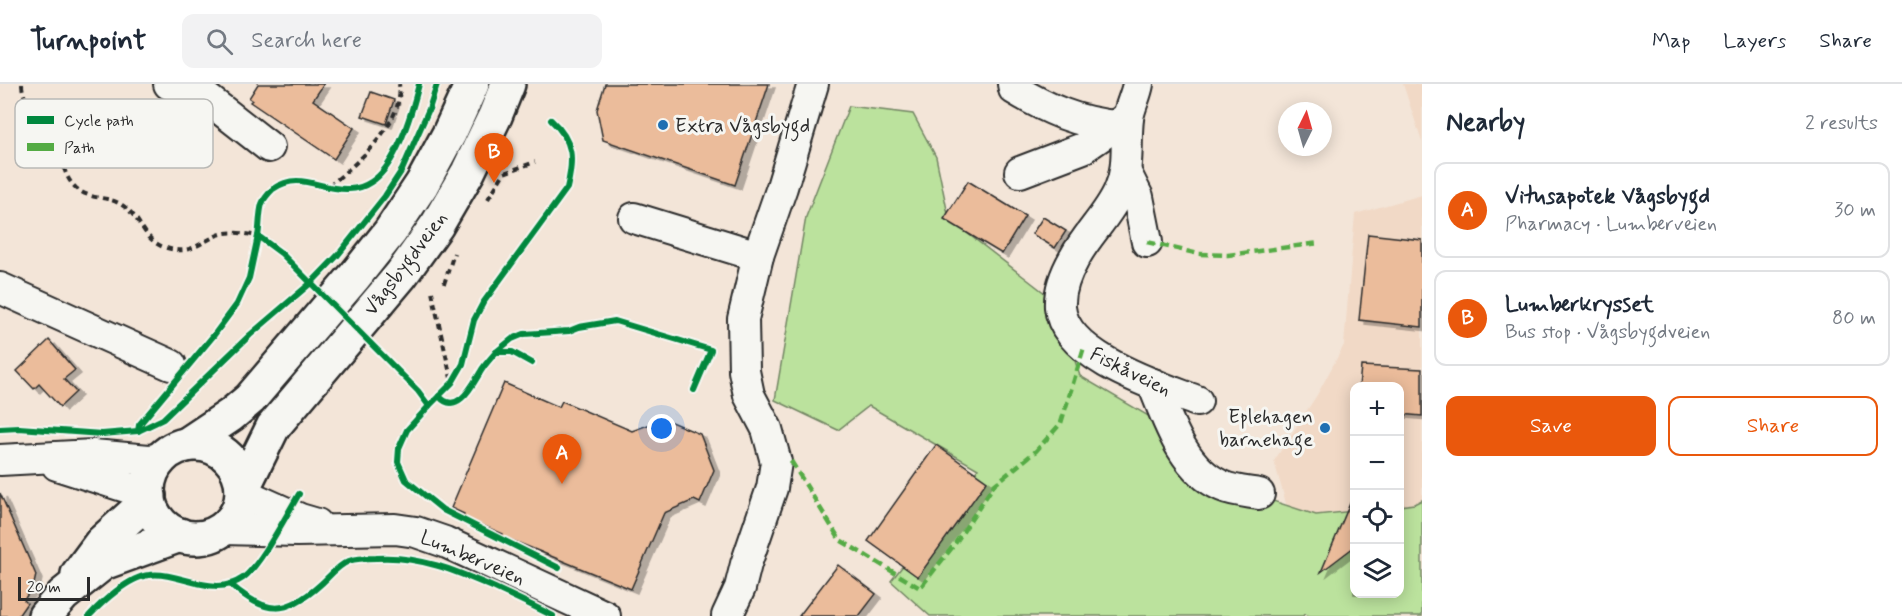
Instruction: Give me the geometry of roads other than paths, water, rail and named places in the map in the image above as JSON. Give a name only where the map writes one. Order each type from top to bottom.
[{"type":"main road","name":"Vågsbygdveien","points":[[174,452],[231,415],[250,399],[355,276],[390,232],[422,184],[472,84]]},
{"type":"main road","name":"Vågsbygdveien","points":[[242,491],[265,439],[273,427],[401,275],[437,225],[468,172],[508,84]]},
{"type":"main road","points":[[54,605],[100,543],[142,506],[148,495],[151,475],[174,452],[200,444],[224,454],[234,464],[240,476],[242,491],[237,513],[223,529],[202,537],[191,538],[172,532],[159,521],[148,495]]},
{"type":"main road","points":[[54,605],[103,563],[180,535]]},
{"type":"street","points":[[169,84],[208,99]]},
{"type":"street","points":[[727,616],[740,588],[772,488],[776,462],[767,429],[750,395],[744,371],[743,319],[758,256],[782,187],[813,84]]},
{"type":"street","points":[[1013,84],[1014,89],[1060,114],[1080,121],[1122,121]]},
{"type":"street","name":"Fiskåveien","points":[[1138,84],[1122,121],[1126,173],[1138,197],[1147,242]]},
{"type":"street","points":[[213,103],[269,147]]},
{"type":"street","points":[[1020,172],[1083,148],[1122,121]]},
{"type":"street","name":"Fiskåveien","points":[[1126,173],[1119,193],[1072,261],[1062,286],[1060,308],[1067,327],[1084,347],[1105,361],[1153,384],[1197,401]]},
{"type":"street","points":[[634,218],[758,256]]},
{"type":"street","points":[[0,288],[171,364]]},
{"type":"street","points":[[1153,384],[1174,435],[1197,470],[1223,487],[1259,494]]},
{"type":"street","points":[[10,460],[93,455],[149,460],[174,452]]},
{"type":"street","points":[[10,460],[66,466],[148,495]]},
{"type":"street","name":"Lumberveien","points":[[242,491],[300,519],[334,530]]},
{"type":"street","name":"Lumberveien","points":[[223,529],[297,531],[395,529],[430,536],[599,615]]},
{"type":"place","name":"Extra Vågsbygd","points":[[663,125]]},
{"type":"place","name":"Lumberkrysset","points":[[494,183]]},
{"type":"place","name":"Eplehagen barnehage","points":[[1325,428]]},
{"type":"place","name":"Vitusapotek Vågsbygd","points":[[562,484]]}]
